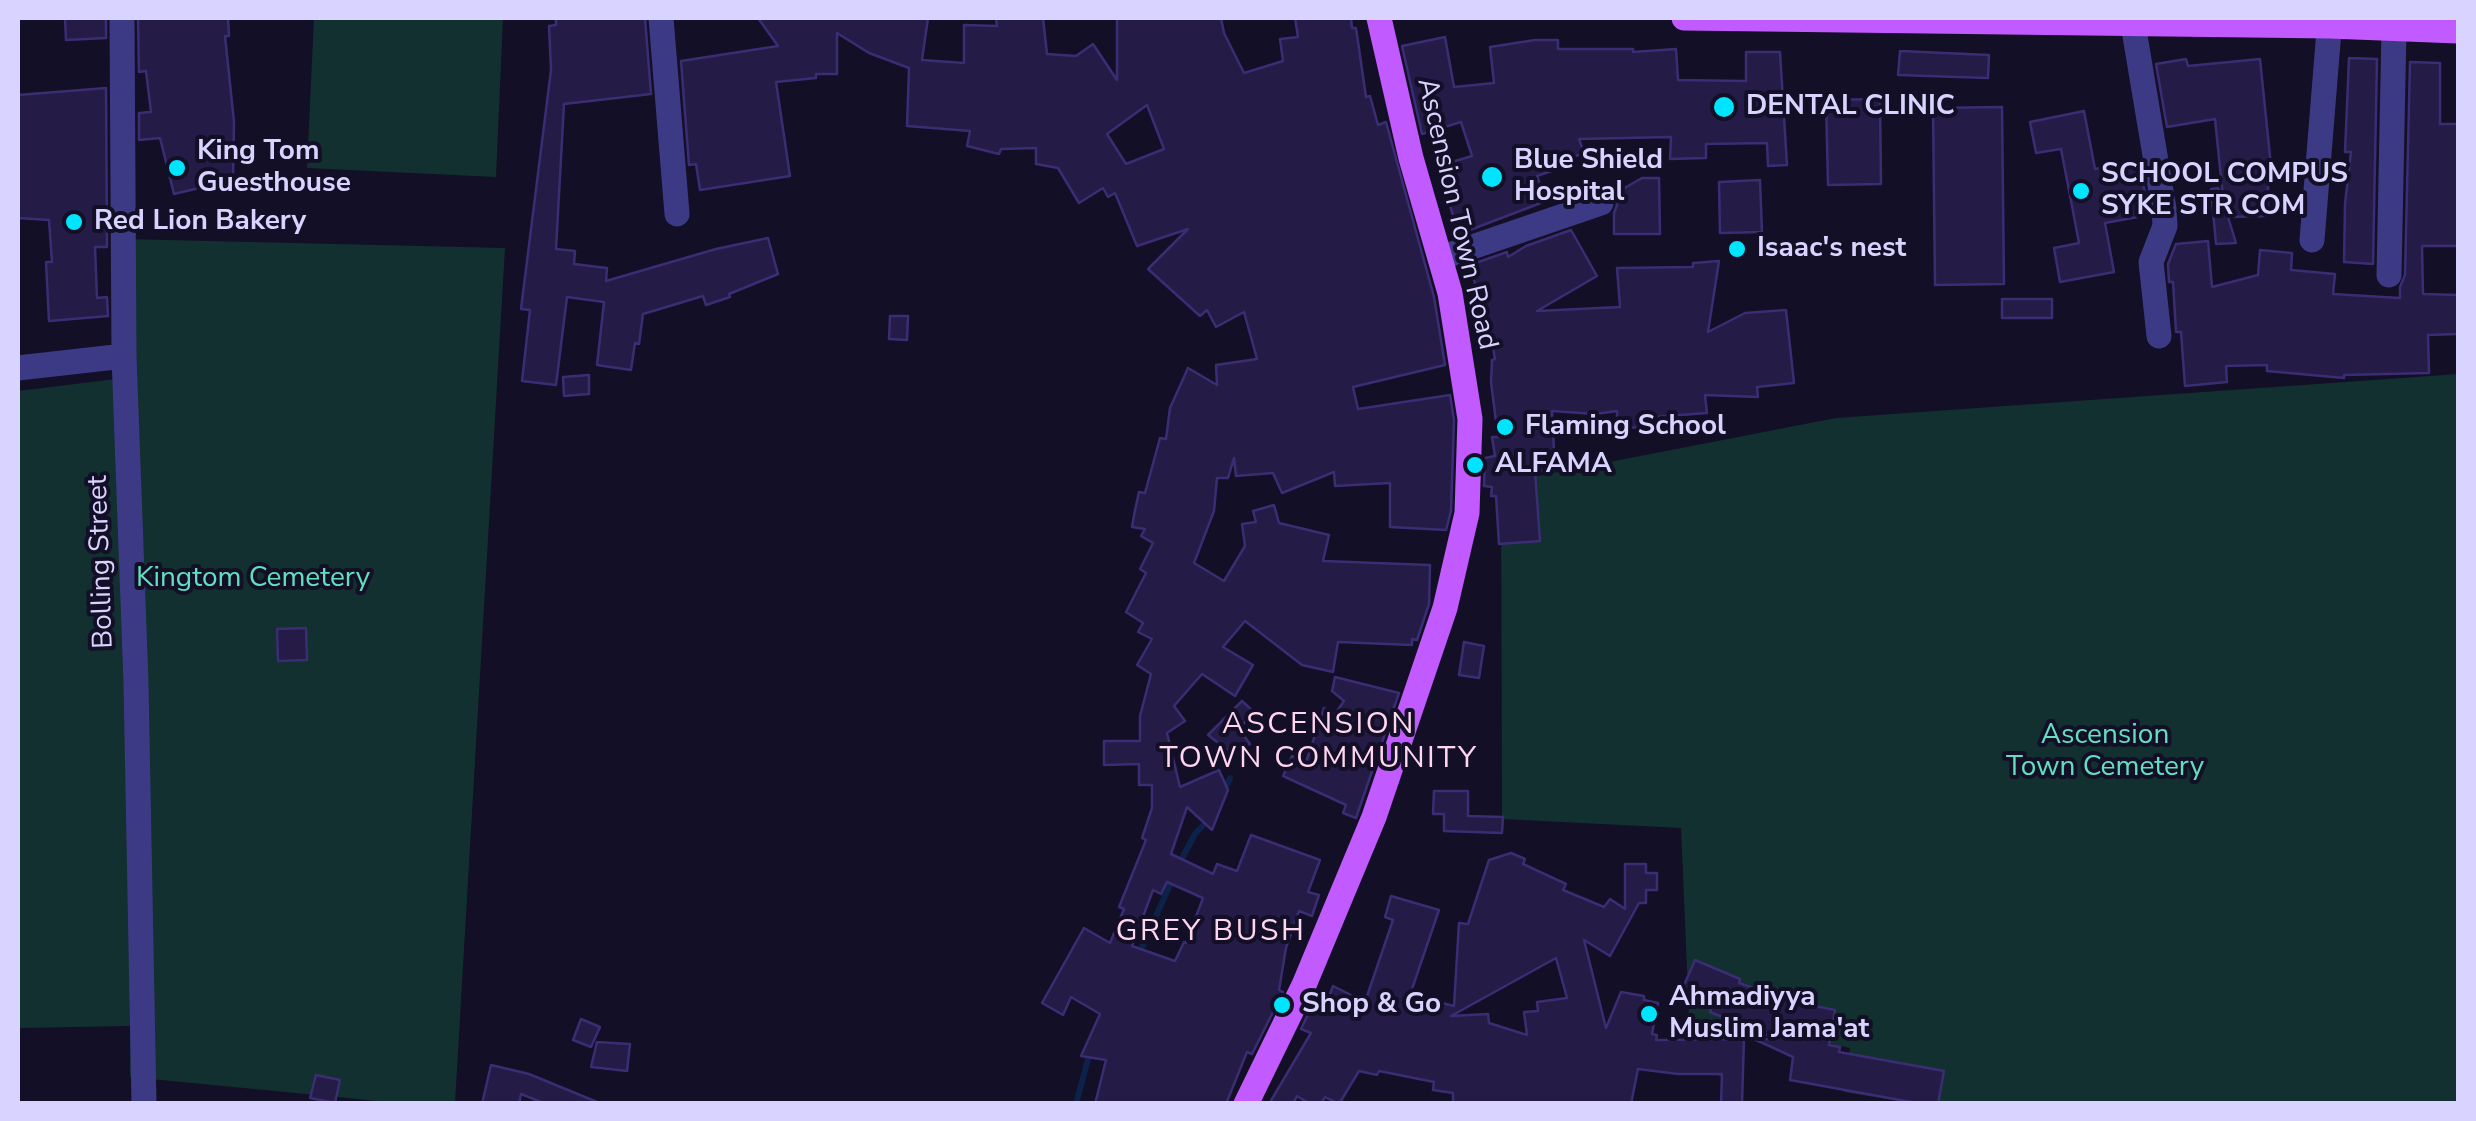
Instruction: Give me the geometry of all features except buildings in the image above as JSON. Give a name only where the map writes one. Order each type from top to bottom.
[{"type":"main road","name":"Ascension Town Road","points":[[1246,1104],[1304,985],[1374,817],[1450,589],[1467,513],[1470,419],[1450,293],[1411,158],[1379,18]]},
{"type":"main road","points":[[1684,18],[2330,22],[2394,30],[2458,31]]},
{"type":"street","name":"Bolling Street","points":[[122,18],[124,356],[136,684],[144,1104]]},
{"type":"street","points":[[661,18],[677,214]]},
{"type":"street","points":[[2133,21],[2164,209],[2165,226],[2152,262],[2160,336]]},
{"type":"street","points":[[2312,240],[2330,22]]},
{"type":"street","points":[[2389,274],[2394,30]]},
{"type":"street","points":[[1440,258],[1601,203]]},
{"type":"street","points":[[18,368],[124,356]]},
{"type":"green space","points":[[314,18],[503,18],[496,177],[307,168]]},
{"type":"green space","name":"Kingtom Cemetery","points":[[125,239],[505,248],[455,1103],[399,1103],[130,1077],[130,1026],[18,1028],[18,391],[132,377]]},
{"type":"green space","name":"Ascension Town Cemetery","points":[[2458,374],[2458,1103],[1911,1103],[1844,1092],[1850,1048],[1740,1025],[1736,1083],[1691,1064],[1681,828],[1502,819],[1501,483],[1836,418]]},
{"type":"waterway","points":[[1223,793],[1230,778]]},
{"type":"waterway","points":[[1179,864],[1195,834],[1211,817]]},
{"type":"waterway","points":[[1138,956],[1174,876]]},
{"type":"waterway","points":[[1076,1104],[1090,1052]]},
{"type":"place","name":"DENTAL CLINIC","points":[[1724,107]]},
{"type":"place","name":"King Tom Guesthouse","points":[[177,168]]},
{"type":"place","name":"Blue Shield Hospital","points":[[1492,177]]},
{"type":"place","name":"SCHOOL COMPUS SYKE STR COM","points":[[2081,191]]},
{"type":"place","name":"Red Lion Bakery","points":[[74,222]]},
{"type":"place","name":"Isaac's nest","points":[[1737,249]]},
{"type":"place","name":"Flaming School","points":[[1505,427]]},
{"type":"place","name":"ALFAMA","points":[[1475,465]]},
{"type":"place","name":"Shop & Go","points":[[1282,1005]]},
{"type":"place","name":"Ahmadiyya Muslim Jama'at","points":[[1649,1014]]},
{"type":"district","name":"ASCENSION TOWN COMMUNITY","points":[[1319,743]]},
{"type":"district","name":"GREY BUSH","points":[[1211,933]]}]
